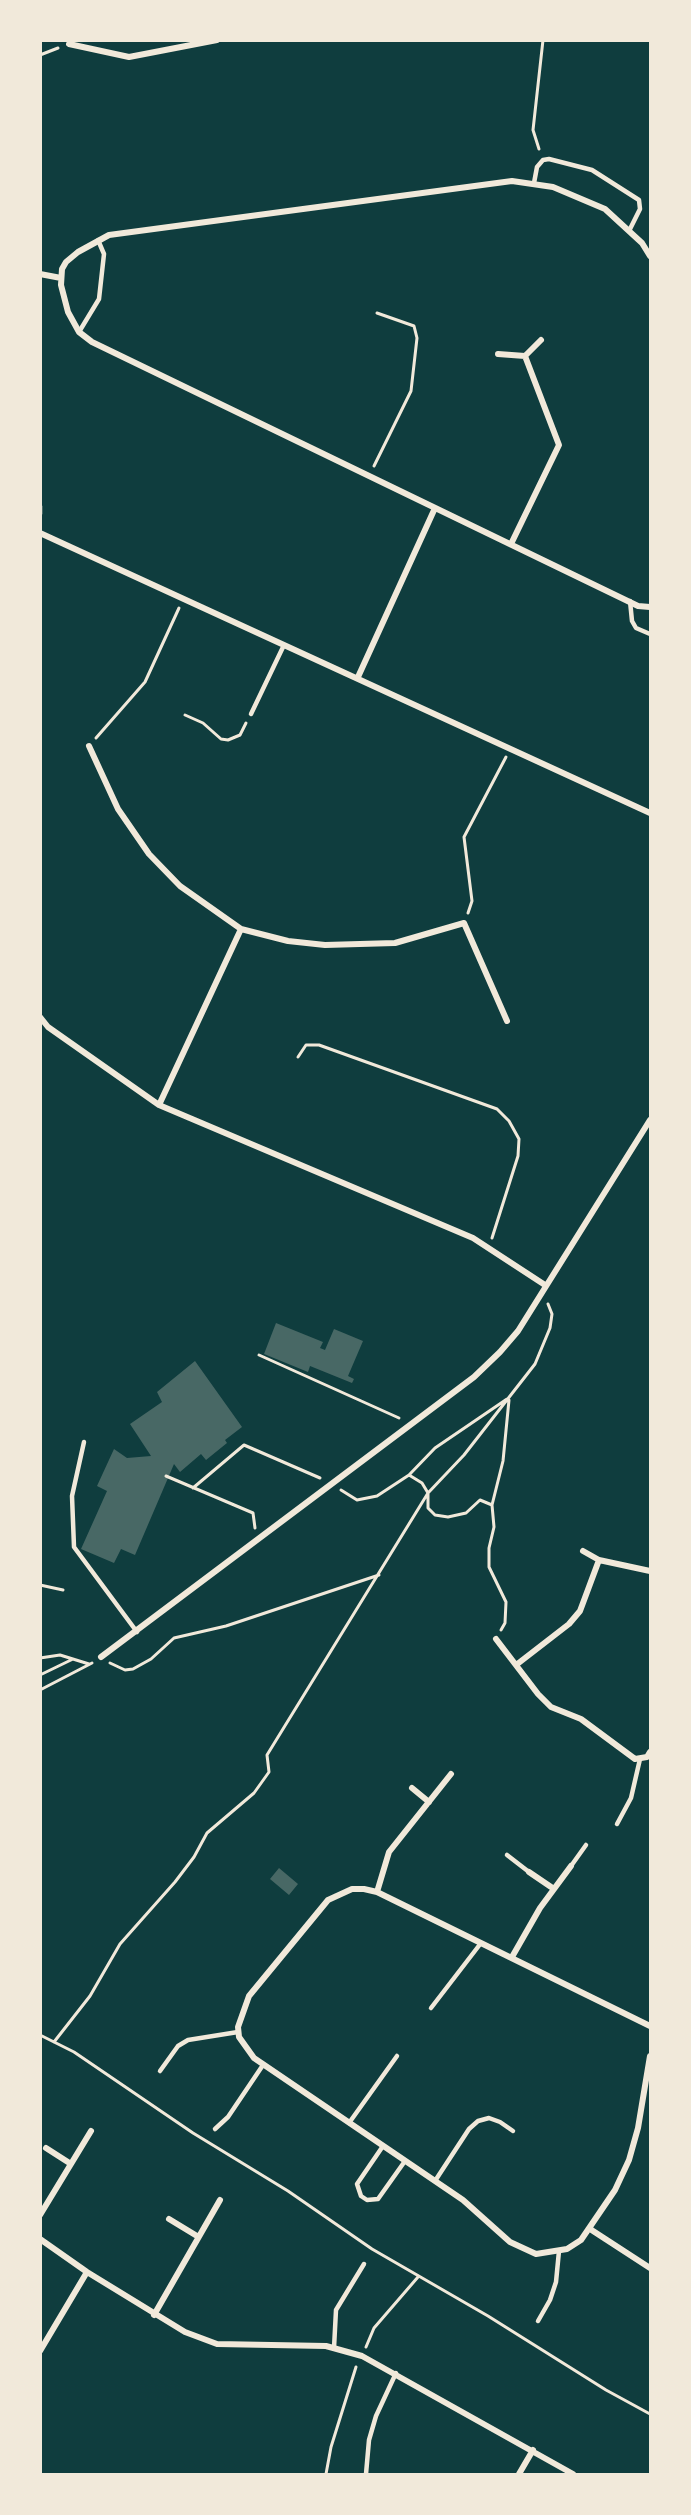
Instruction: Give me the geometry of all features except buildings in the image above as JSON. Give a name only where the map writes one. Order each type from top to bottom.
[{"type":"street","points":[[69,44],[129,57],[213,41]]},
{"type":"street","points":[[651,256],[629,231],[604,209],[553,187],[512,181],[109,235],[98,239],[66,262],[61,278],[68,312],[79,332],[92,342],[630,601],[651,607]]},
{"type":"street","points":[[40,274],[61,278]]},
{"type":"street","points":[[498,354],[525,356],[541,340]]},
{"type":"street","points":[[511,544],[559,445],[525,356]]},
{"type":"street","points":[[358,677],[435,508]]},
{"type":"street","points":[[40,533],[651,813]]},
{"type":"street","points":[[89,746],[118,809],[149,854],[180,886],[241,929],[288,941],[325,945],[395,943],[464,924],[507,1021]]},
{"type":"street","points":[[159,1105],[241,929]]},
{"type":"street","points":[[40,1017],[48,1027],[159,1105],[473,1238],[545,1285]]},
{"type":"street","points":[[101,1657],[474,1377],[500,1352],[539,1296],[651,1120]]},
{"type":"street","points":[[583,1551],[599,1560],[650,1571]]},
{"type":"street","points":[[516,1665],[580,1611],[599,1560]]},
{"type":"street","points":[[496,1639],[538,1694],[551,1707],[581,1719],[625,1753],[640,1759],[651,1752]]},
{"type":"street","points":[[377,1892],[389,1852],[452,1774]]},
{"type":"street","points":[[412,1788],[429,1802]]},
{"type":"street","points":[[512,1957],[571,1866]]},
{"type":"street","points":[[529,1872],[554,1889]]},
{"type":"street","points":[[651,2026],[377,1892],[352,1889],[328,1900],[249,1996],[241,2012],[238,2032],[246,2047],[263,2064],[463,2200],[522,2248],[536,2254],[559,2252],[580,2240],[590,2229],[615,2190],[629,2160],[638,2128],[642,2090],[651,2056]]},
{"type":"street","points":[[40,2215],[91,2131]]},
{"type":"street","points":[[46,2148],[71,2164]]},
{"type":"street","points":[[154,2314],[197,2236],[220,2200]]},
{"type":"street","points":[[169,2219],[197,2236]]},
{"type":"street","points":[[590,2229],[651,2268]]},
{"type":"street","points":[[40,2239],[178,2330],[217,2344],[334,2348],[362,2356],[533,2450],[573,2475]]},
{"type":"street","points":[[40,2351],[87,2272]]},
{"type":"street","points":[[519,2475],[533,2450]]},
{"type":"lane","points":[[534,183],[537,167],[543,160],[549,159],[592,170],[639,200],[640,209],[629,231]]},
{"type":"lane","points":[[79,332],[99,299],[104,255],[98,239]]},
{"type":"lane","points":[[40,506],[40,514]]},
{"type":"lane","points":[[630,601],[632,621],[636,628],[651,634]]},
{"type":"lane","points":[[250,714],[284,645]]},
{"type":"lane","points":[[84,1442],[72,1496],[74,1547],[137,1632]]},
{"type":"lane","points":[[617,1824],[631,1798],[640,1759]]},
{"type":"lane","points":[[571,1866],[586,1845]]},
{"type":"lane","points":[[507,1855],[529,1872]]},
{"type":"lane","points":[[431,2008],[482,1943]]},
{"type":"lane","points":[[160,2071],[178,2046],[188,2040],[238,2032]]},
{"type":"lane","points":[[349,2123],[397,2056]]},
{"type":"lane","points":[[215,2130],[228,2117],[263,2064]]},
{"type":"lane","points":[[435,2181],[469,2129],[478,2121],[489,2118],[500,2121],[513,2131]]},
{"type":"lane","points":[[383,2146],[357,2184],[357,2190],[361,2196],[367,2200],[378,2199],[405,2161]]},
{"type":"lane","points":[[538,2321],[550,2300],[556,2282],[559,2252]]},
{"type":"lane","points":[[334,2348],[336,2310],[364,2264]]},
{"type":"lane","points":[[366,2475],[369,2440],[376,2416],[396,2373]]},
{"type":"path","points":[[543,40],[533,130],[543,160]]},
{"type":"path","points":[[40,55],[69,44]]},
{"type":"path","points":[[369,476],[411,391],[417,338],[414,326],[377,313]]},
{"type":"path","points":[[89,746],[145,682],[183,599]]},
{"type":"path","points":[[185,715],[203,723],[221,739],[228,740],[240,735],[250,714]]},
{"type":"path","points":[[464,924],[472,901],[464,837],[511,748]]},
{"type":"path","points":[[298,1057],[306,1046],[319,1045],[497,1109],[509,1121],[519,1139],[518,1156],[489,1248]]},
{"type":"path","points":[[54,2042],[90,1996],[120,1944],[143,1921],[162,1894],[181,1873],[207,1833],[254,1793],[269,1772],[267,1755],[380,1575],[428,1493],[509,1399],[535,1364],[550,1328],[552,1314],[548,1303],[539,1296]]},
{"type":"path","points":[[259,1355],[412,1424]]},
{"type":"path","points":[[193,1488],[244,1445],[333,1483],[357,1500],[377,1496],[409,1475],[435,1448],[509,1399]]},
{"type":"path","points":[[496,1639],[505,1623],[506,1602],[489,1567],[489,1548],[494,1527],[492,1505],[503,1461],[509,1399]]},
{"type":"path","points":[[409,1475],[422,1483],[428,1493],[428,1509],[435,1515],[448,1518],[466,1513],[480,1500],[492,1505]]},
{"type":"path","points":[[166,1476],[253,1513],[256,1542]]},
{"type":"path","points":[[40,1690],[101,1657],[125,1670],[133,1669],[152,1659],[174,1638],[226,1626],[380,1575]]},
{"type":"path","points":[[40,1585],[63,1590]]},
{"type":"path","points":[[40,1658],[60,1655],[89,1664]]},
{"type":"path","points":[[40,1675],[75,1658]]},
{"type":"path","points":[[40,2035],[74,2052],[193,2133],[288,2191],[372,2249],[488,2316],[606,2390],[651,2414]]}]
